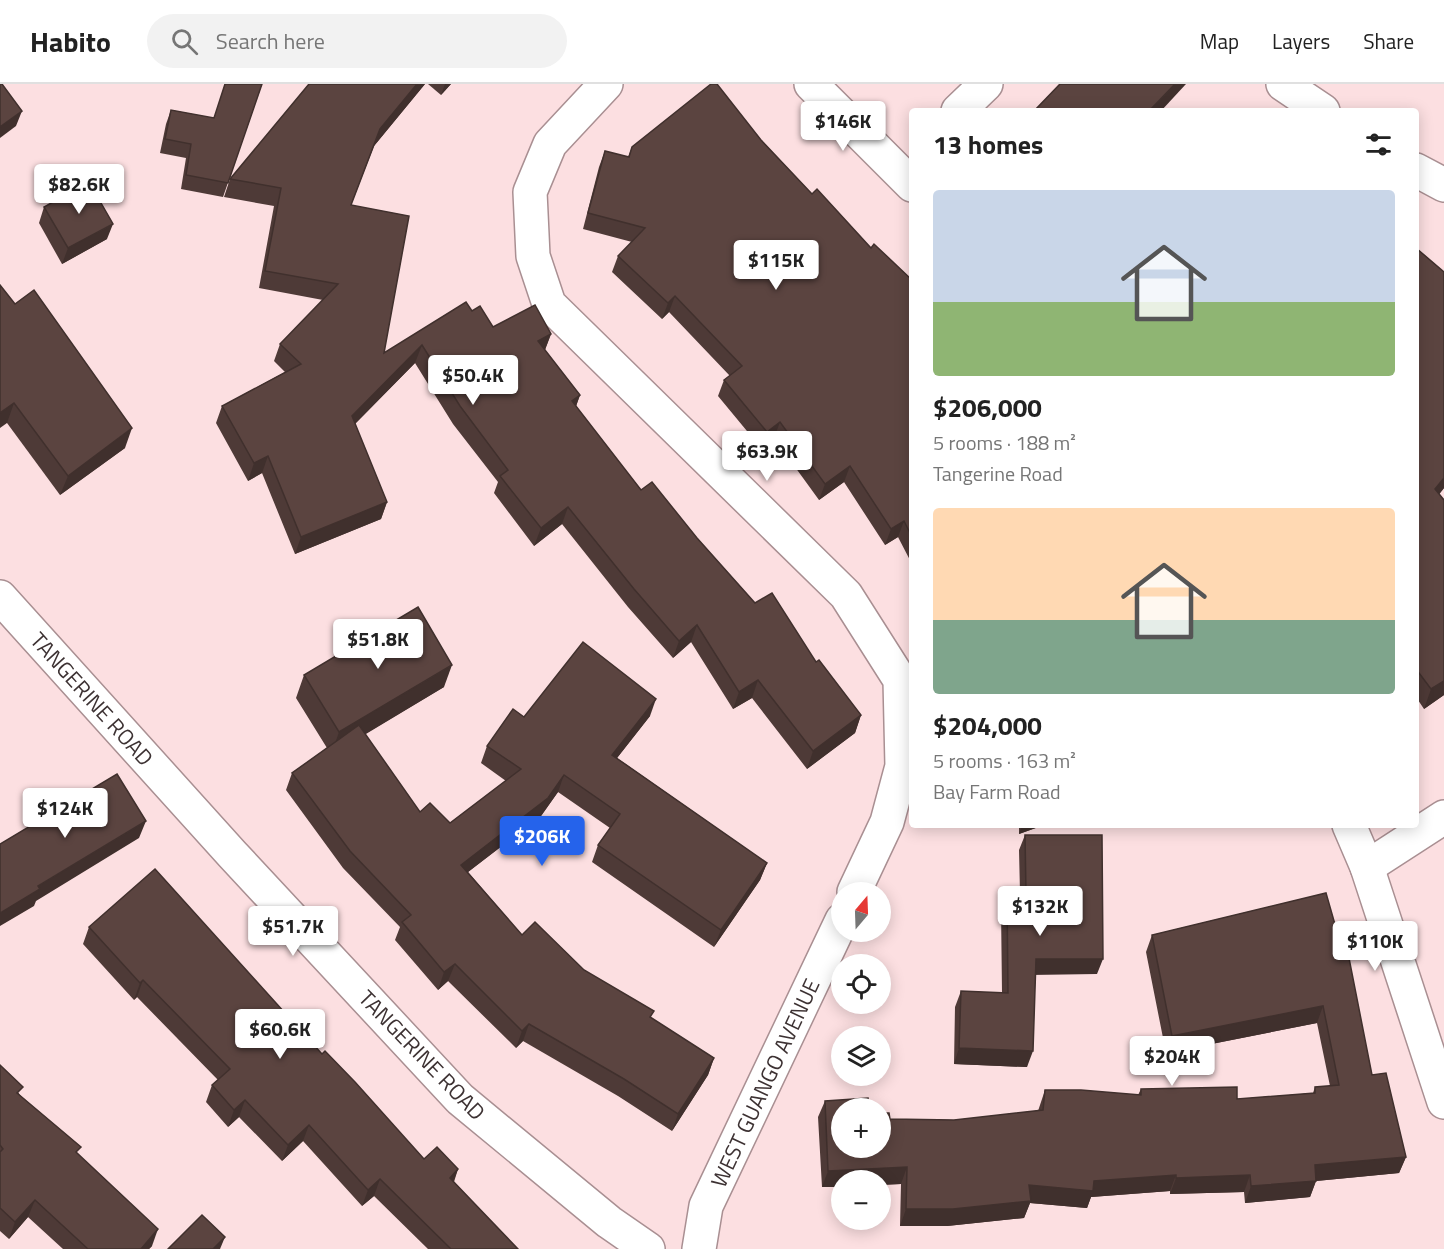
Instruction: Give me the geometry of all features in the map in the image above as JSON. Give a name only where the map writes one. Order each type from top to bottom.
[{"type":"street","points":[[606,84],[550,144],[530,192],[533,256],[549,304],[846,595],[900,680],[902,766],[887,822],[859,882]]},
{"type":"street","points":[[811,84],[907,170]]},
{"type":"street","points":[[961,108],[986,84]]},
{"type":"street","points":[[1283,84],[1319,108]]},
{"type":"street","points":[[1419,172],[1444,185]]},
{"type":"street","name":"TANGERINE ROAD","points":[[0,597],[232,854],[460,1100],[609,1222],[648,1249]]},
{"type":"street","points":[[1367,867],[1444,817]]},
{"type":"street","points":[[1350,828],[1367,867],[1444,1102]]},
{"type":"street","name":"WEST GUANGO AVENUE","points":[[699,1249],[706,1206],[832,942]]},
{"type":"building","points":[[0,84],[22,111],[0,127]]},
{"type":"building","points":[[225,84],[262,84],[228,183],[186,175],[191,144],[165,139],[171,110],[214,118]]},
{"type":"building","points":[[309,84],[417,84],[380,129],[351,205],[409,216],[384,353],[466,302],[472,311],[480,306],[493,327],[535,305],[551,334],[538,341],[580,395],[572,401],[641,490],[652,482],[697,538],[755,603],[772,593],[816,662],[819,660],[861,715],[813,751],[758,680],[739,692],[697,625],[679,641],[568,507],[541,528],[500,476],[508,470],[460,406],[422,345],[352,416],[387,502],[301,537],[268,456],[254,463],[222,406],[301,364],[280,344],[338,284],[265,271],[281,188],[230,179]]},
{"type":"building","points":[[711,84],[717,84],[761,140],[812,194],[817,189],[871,248],[874,244],[909,277],[909,531],[904,521],[891,529],[850,466],[825,484],[780,422],[767,432],[724,380],[742,366],[675,296],[668,303],[618,256],[645,228],[588,213],[605,151],[629,157],[632,147]]},
{"type":"building","points":[[1060,84],[1175,84],[1152,108],[1037,108]]},
{"type":"building","points":[[89,182],[113,224],[68,248],[44,207]]},
{"type":"building","points":[[1419,251],[1444,272],[1444,478],[1435,489],[1444,500],[1444,681],[1431,689],[1419,673]]},
{"type":"building","points":[[0,285],[15,304],[34,290],[132,428],[68,476],[14,403],[0,413]]},
{"type":"building","points":[[418,607],[452,665],[339,732],[304,675]]},
{"type":"building","points":[[583,642],[656,699],[612,755],[767,863],[721,930],[598,845],[620,814],[564,775],[548,798],[461,865],[522,935],[535,922],[584,970],[654,1011],[650,1017],[714,1058],[678,1114],[624,1079],[529,1024],[522,1031],[455,964],[444,972],[402,922],[411,915],[350,851],[292,773],[359,725],[420,812],[430,803],[450,823],[521,769],[487,746],[513,709],[524,717]]},
{"type":"building","points":[[117,774],[146,821],[38,886],[40,889],[0,913],[0,844]]},
{"type":"building","points":[[1025,835],[1102,835],[1103,959],[1036,959],[1033,1051],[959,1048],[961,991],[1008,993],[1007,893],[1026,893]]},
{"type":"building","points":[[155,869],[322,1054],[325,1051],[424,1159],[437,1147],[458,1169],[450,1178],[518,1249],[451,1249],[380,1179],[368,1190],[309,1125],[288,1145],[245,1100],[234,1110],[212,1085],[230,1069],[143,980],[140,983],[89,927]]},
{"type":"building","points":[[1326,893],[1342,949],[1347,948],[1372,1075],[1386,1073],[1406,1157],[1315,1165],[1316,1181],[1251,1186],[1250,1175],[1176,1178],[1176,1175],[1094,1181],[1093,1191],[1029,1185],[1031,1201],[953,1209],[906,1209],[907,1167],[828,1171],[825,1101],[831,1101],[831,1158],[891,1158],[891,1119],[954,1120],[1043,1110],[1045,1090],[1081,1090],[1141,1095],[1141,1089],[1237,1087],[1237,1099],[1315,1093],[1315,1087],[1339,1085],[1323,1006],[1172,1036],[1152,935]]},
{"type":"building","points":[[0,1065],[23,1087],[17,1093],[81,1147],[76,1152],[158,1229],[141,1249],[88,1249],[35,1200],[15,1222],[0,1208],[0,1152],[3,1149],[0,1145]]},
{"type":"building","points":[[202,1215],[225,1237],[213,1249],[168,1249]]}]
